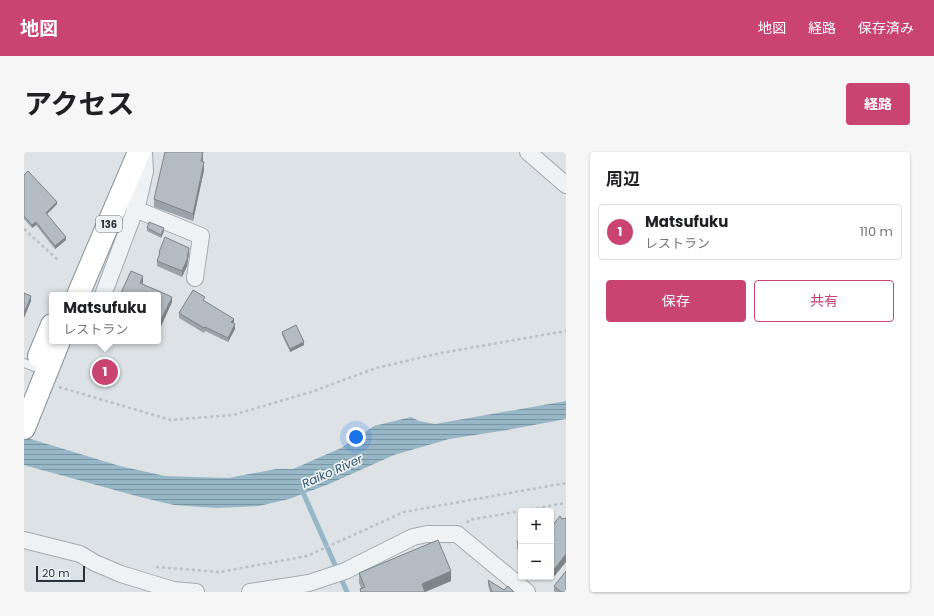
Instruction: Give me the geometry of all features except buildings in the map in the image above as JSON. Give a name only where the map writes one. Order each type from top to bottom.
[{"type":"highway","name":"136","points":[[66,292],[125,152]]},
{"type":"highway","name":"136","points":[[79,292],[139,152]]},
{"type":"highway","points":[[24,428],[31,381],[49,333]]},
{"type":"highway","points":[[31,381],[57,344]]},
{"type":"street","points":[[104,292],[135,209],[145,172],[144,152]]},
{"type":"street","points":[[528,152],[566,185]]},
{"type":"street","points":[[135,209],[201,236],[195,278]]},
{"type":"street","points":[[250,592],[308,583],[345,571],[413,538],[427,534],[457,534],[527,592]]},
{"type":"street","points":[[24,540],[80,554],[95,563],[121,574],[173,590],[196,592]]},
{"type":"path","points":[[24,229],[59,262]]},
{"type":"path","points":[[31,381],[171,420],[233,415],[311,392],[376,368],[441,353],[566,331]]},
{"type":"path","points":[[150,565],[220,572],[306,556],[404,512],[566,483]]},
{"type":"path","points":[[457,534],[469,520],[566,503]]},
{"type":"water","name":"Raiko River","points":[[566,401],[566,419],[449,439],[394,455],[329,484],[289,499],[259,506],[216,508],[174,505],[24,465],[24,437],[120,466],[165,476],[228,478],[276,469],[293,469],[341,448],[374,426],[411,417],[419,421],[435,424]]},
{"type":"waterway","name":"Raiko River","points":[[301,488],[347,592]]},
{"type":"place","name":"Matsufuku","points":[[105,372]]}]
